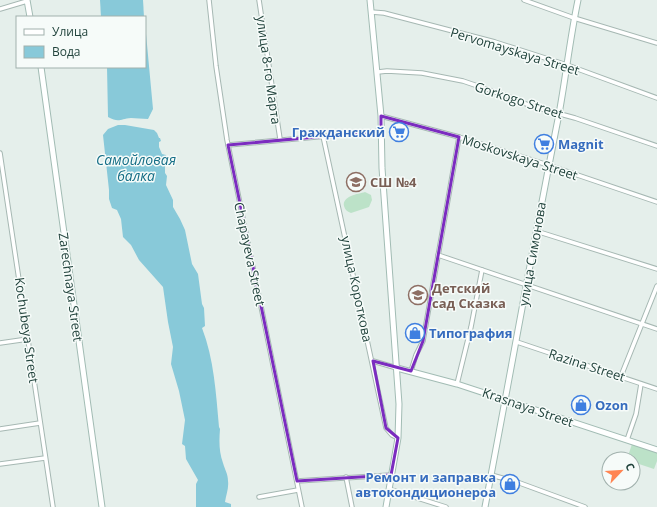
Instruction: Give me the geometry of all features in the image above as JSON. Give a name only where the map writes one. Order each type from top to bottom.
[{"type":"street","points":[[0,9],[27,0],[30,16]]},
{"type":"street","name":"Chapayeva Street","points":[[209,0],[216,66],[228,145],[302,507]]},
{"type":"street","name":"улица 8-го Марта","points":[[259,0],[280,139]]},
{"type":"street","points":[[370,0],[378,72],[382,168],[399,410],[398,438],[386,507]]},
{"type":"street","points":[[524,0],[574,18],[657,42]]},
{"type":"street","name":"улица Симонова","points":[[485,507],[517,342],[578,0]]},
{"type":"street","name":"Pervomayskaya Street","points":[[371,12],[384,13],[488,40],[567,65],[657,98]]},
{"type":"street","name":"Zarechnaya Street","points":[[42,68],[102,507]]},
{"type":"street","name":"Gorkogo Street","points":[[378,72],[422,73],[463,81],[531,106],[559,113],[657,146]]},
{"type":"street","name":"Moskovskaya Street","points":[[381,116],[459,137],[657,202]]},
{"type":"street","points":[[228,145],[280,139],[381,131]]},
{"type":"street","name":"улица Короткова","points":[[323,136],[373,361],[386,428],[392,435],[398,438]]},
{"type":"street","points":[[411,371],[423,341],[459,137]]},
{"type":"street","name":"Kochubeya Street","points":[[0,153],[53,507]]},
{"type":"street","points":[[536,231],[657,269]]},
{"type":"street","points":[[438,255],[657,329]]},
{"type":"street","points":[[458,384],[482,270]]},
{"type":"street","points":[[621,376],[657,286]]},
{"type":"street","points":[[0,343],[28,339]]},
{"type":"street","name":"Razina Street","points":[[517,342],[657,389]]},
{"type":"street","points":[[373,361],[397,368]]},
{"type":"street","name":"Krasnaya Street","points":[[397,368],[458,384],[657,450]]},
{"type":"street","points":[[627,440],[636,414],[641,384]]},
{"type":"street","points":[[0,429],[40,423]]},
{"type":"street","points":[[0,464],[45,458]]},
{"type":"street","points":[[297,481],[391,475]]},
{"type":"street","points":[[491,475],[517,482],[584,507]]},
{"type":"street","points":[[346,477],[352,507]]},
{"type":"street","points":[[389,489],[446,507]]},
{"type":"street","points":[[259,497],[298,490]]},
{"type":"highlighted area","points":[[381,116],[459,137],[423,341],[411,371],[373,361],[386,428],[398,438],[391,475],[297,481],[228,145],[381,131]]},
{"type":"green space","points":[[365,192],[371,195],[372,200],[369,207],[351,213],[345,209],[345,200],[351,196]]},
{"type":"green space","points":[[632,444],[657,452],[657,461],[654,469],[641,465],[641,451],[630,451]]},
{"type":"water","points":[[100,0],[143,0],[144,16],[101,16]]},
{"type":"water","name":"Самойловая балка","points":[[146,34],[153,109],[148,119],[131,118],[115,120],[108,117],[107,68],[146,68]]},
{"type":"water","name":"Самойловая балка","points":[[118,125],[154,130],[161,141],[159,142],[159,147],[162,154],[166,155],[166,185],[173,200],[173,207],[185,230],[192,264],[198,274],[202,304],[204,308],[205,326],[202,328],[212,364],[220,429],[220,451],[228,479],[225,502],[231,504],[231,507],[196,507],[196,484],[198,480],[186,459],[185,446],[182,444],[185,420],[179,391],[171,364],[173,347],[163,287],[139,260],[131,245],[123,237],[121,219],[117,210],[112,208],[109,199],[103,135],[108,129]]},
{"type":"place","name":"Гражданский","points":[[399,132]]},
{"type":"place","name":"Magnit","points":[[544,144]]},
{"type":"place","name":"СШ №4","points":[[356,182]]},
{"type":"place","name":"Детский сад Сказка","points":[[418,295]]},
{"type":"place","name":"Типография","points":[[415,333]]},
{"type":"place","name":"Ozon","points":[[581,405]]},
{"type":"place","name":"Ремонт и заправка автокондиционероа","points":[[510,484]]}]
